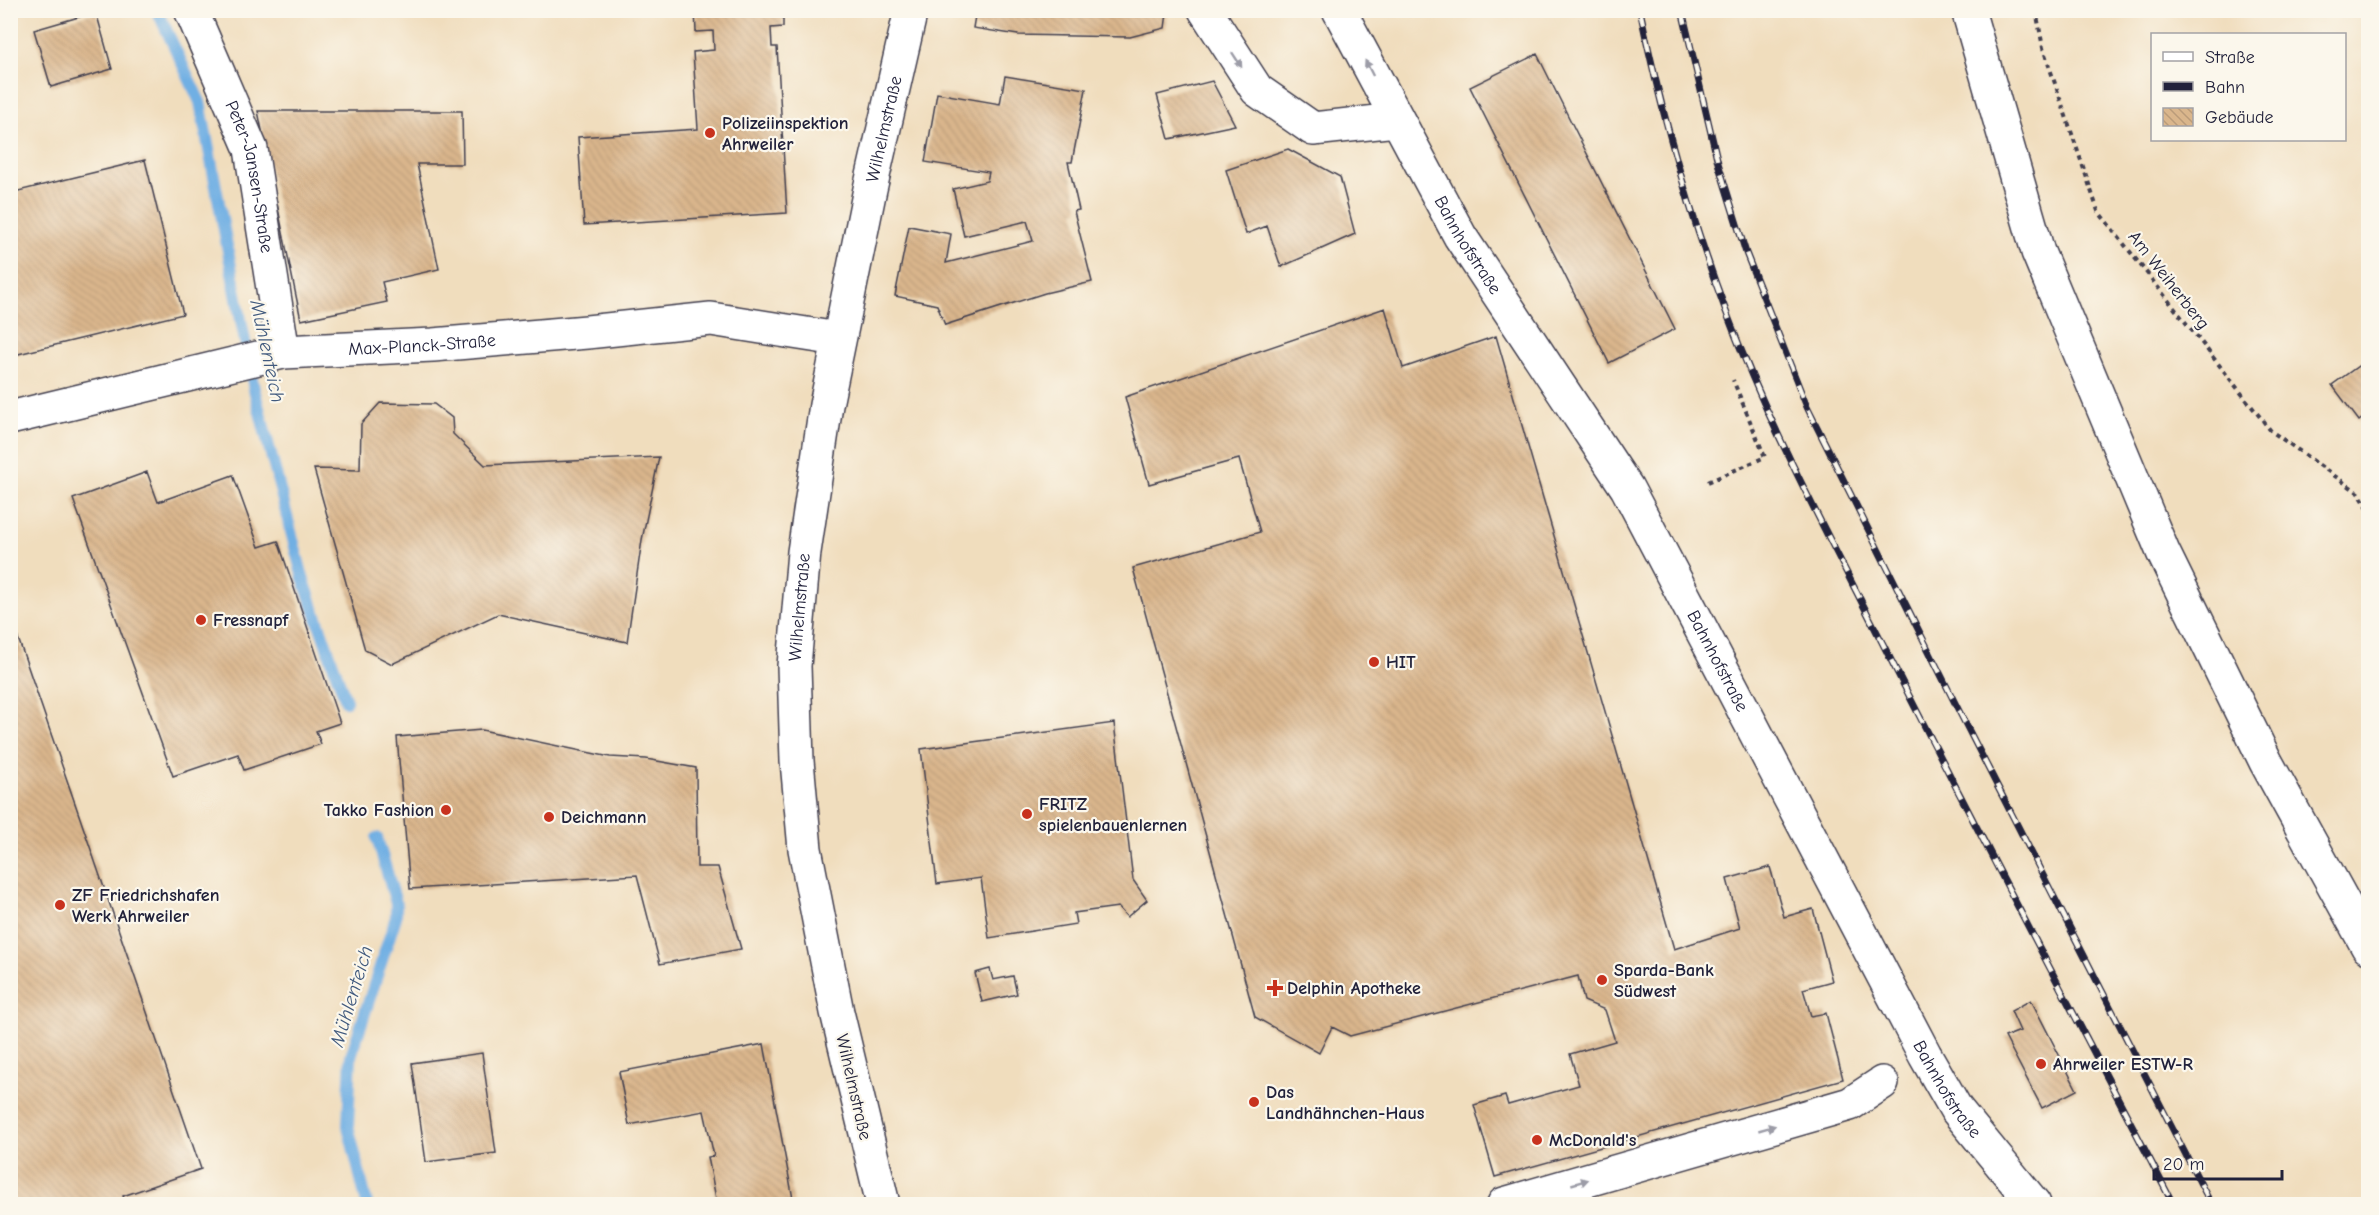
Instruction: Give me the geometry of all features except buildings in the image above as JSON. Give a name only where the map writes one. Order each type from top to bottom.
[{"type":"street","name":"Peter-Jansen-Straße","points":[[191,10],[251,149],[274,354]]},
{"type":"street","name":"Wilhelmstraße","points":[[883,1204],[837,1012],[805,849],[797,761],[794,666],[804,552],[826,405],[838,339],[911,10]]},
{"type":"street","points":[[1205,10],[1257,90],[1313,129],[1396,120]]},
{"type":"street","name":"Bahnhofstraße","points":[[1339,10],[1460,236],[1627,488],[1924,1054],[1956,1109],[2034,1204]]},
{"type":"street","points":[[1968,10],[2038,252],[2163,552],[2266,762],[2368,947]]},
{"type":"street","name":"Max-Planck-Straße","points":[[10,418],[274,354],[444,344],[711,319],[838,339]]},
{"type":"street","points":[[1504,1204],[1850,1104],[1882,1083]]},
{"type":"path","name":"Am Weiherberg","points":[[2036,10],[2043,48],[2098,211],[2271,430],[2359,493],[2368,508]]},
{"type":"path","points":[[1708,482],[1765,457],[1733,380]]},
{"type":"waterway","name":"Mühlenteich","points":[[157,10],[200,102],[254,389],[303,578],[346,701]]},
{"type":"waterway","name":"Mühlenteich","points":[[367,1204],[348,1126],[351,1056],[396,917],[396,903],[377,838]]},
{"type":"railway","points":[[1640,10],[1661,103],[1701,242],[1734,332],[1784,448],[1926,728],[2173,1204]]},
{"type":"railway","points":[[1682,10],[1718,163],[1746,253],[1807,407],[1961,715],[2211,1204]]},
{"type":"place","name":"Polizeiinspektion Ahrweiler","points":[[710,133]]},
{"type":"place","name":"Fressnapf","points":[[201,620]]},
{"type":"place","name":"HIT","points":[[1374,662]]},
{"type":"place","name":"Takko Fashion","points":[[446,810]]},
{"type":"place","name":"FRITZ spielenbauenlernen","points":[[1027,814]]},
{"type":"place","name":"Deichmann","points":[[549,817]]},
{"type":"place","name":"ZF Friedrichshafen Werk Ahrweiler","points":[[60,905]]},
{"type":"place","name":"Sparda-Bank Südwest","points":[[1602,980]]},
{"type":"place","name":"Delphin Apotheke","points":[[1275,988]]},
{"type":"place","name":"Ahrweiler ESTW-R","points":[[2041,1064]]},
{"type":"place","name":"Das Landhähnchen-Haus","points":[[1254,1102]]},
{"type":"place","name":"McDonald's","points":[[1537,1140]]}]
